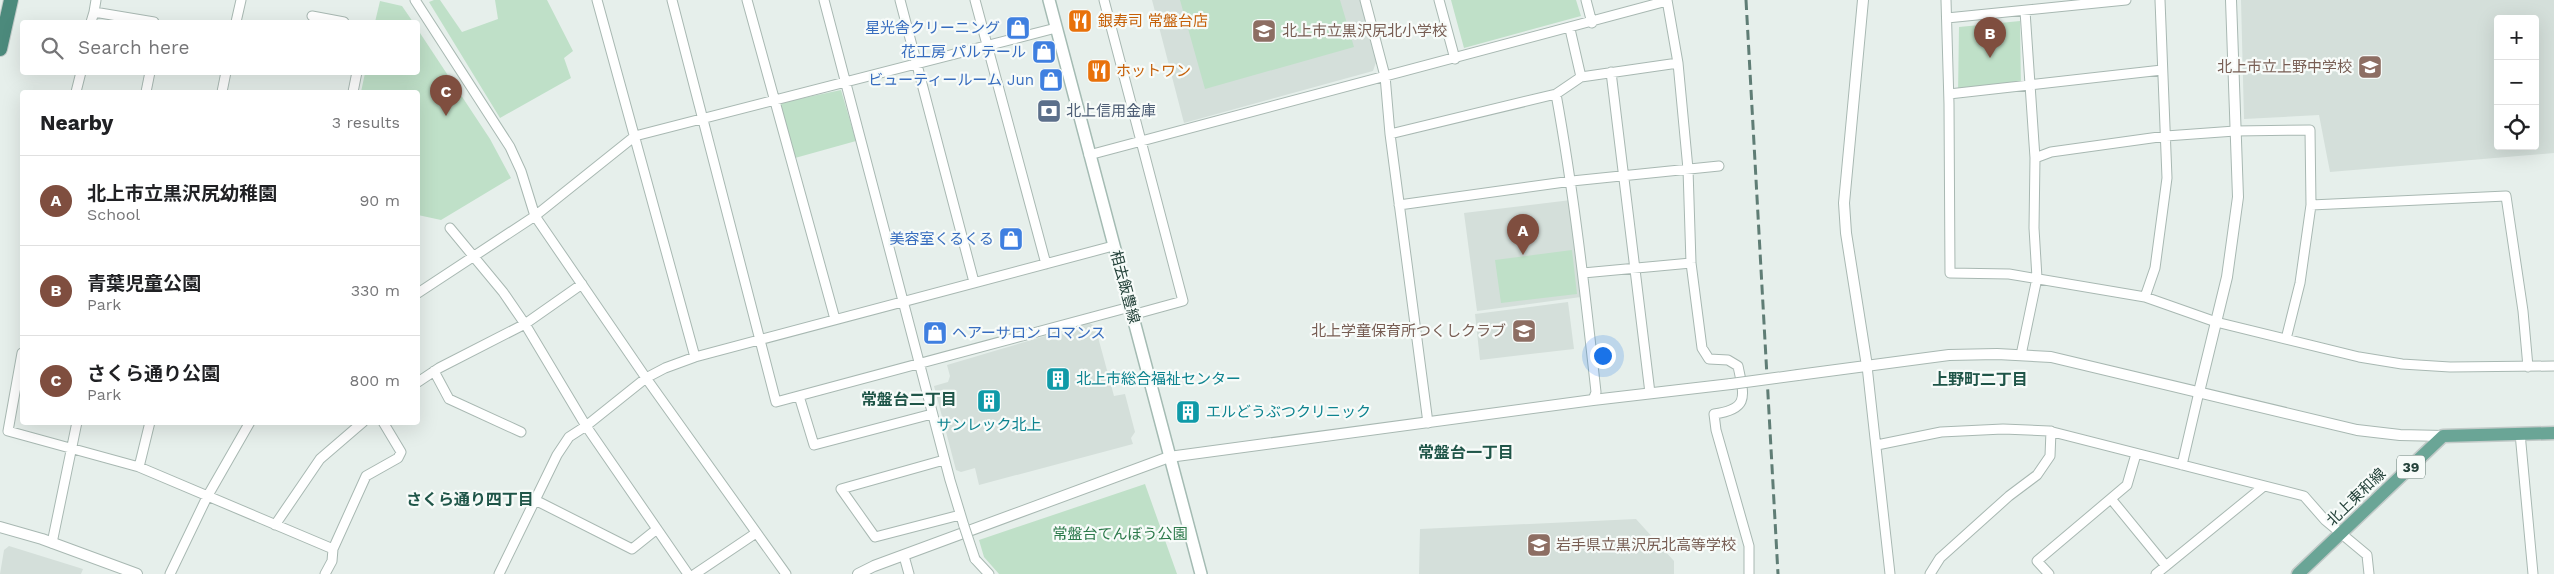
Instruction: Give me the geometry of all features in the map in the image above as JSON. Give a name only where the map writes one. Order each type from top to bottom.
[{"type":"highway","points":[[0,7],[2,0]]},
{"type":"highway","points":[[0,49],[11,0]]},
{"type":"main road","name":"相去飯豊線","points":[[1049,0],[1201,574]]},
{"type":"main road","points":[[2443,436],[2554,433]]},
{"type":"main road","name":"北上東和線","points":[[2298,574],[2443,436]]},
{"type":"street","points":[[92,20],[96,0]]},
{"type":"street","points":[[236,20],[241,0]]},
{"type":"street","points":[[415,0],[430,26],[510,147],[535,216],[646,378],[786,574]]},
{"type":"street","points":[[597,0],[694,357]]},
{"type":"street","points":[[672,0],[776,402],[1131,311],[1183,301],[1104,0]]},
{"type":"street","points":[[747,0],[835,319]]},
{"type":"street","points":[[824,0],[944,460],[975,559],[989,574]]},
{"type":"street","points":[[900,0],[974,282]]},
{"type":"street","points":[[975,0],[1046,264]]},
{"type":"street","points":[[1365,0],[1385,76],[1390,134],[1428,423]]},
{"type":"street","points":[[1439,0],[1455,59]]},
{"type":"street","points":[[1586,0],[1592,23]]},
{"type":"street","points":[[1090,155],[1385,76],[1570,29],[1667,0],[1678,63],[1688,169],[1691,263],[1702,348],[1709,359],[1728,360],[1738,366],[1744,396],[1738,407],[1730,412],[1714,414],[1716,430],[1749,546],[1749,574]]},
{"type":"street","points":[[1863,0],[1844,203],[1846,233],[1867,366],[1877,445],[1890,574]]},
{"type":"street","points":[[1946,0],[1949,94],[1950,273],[2009,274],[2145,297],[2216,322],[2359,358],[2402,364],[2450,366],[2554,366]]},
{"type":"street","points":[[1946,18],[2126,0]]},
{"type":"street","points":[[2145,297],[2155,268],[2167,178],[2160,0]]},
{"type":"street","points":[[2182,464],[2227,277],[2238,198],[2231,0]]},
{"type":"street","points":[[2020,355],[2037,278],[2034,228],[2035,158],[2025,11]]},
{"type":"street","points":[[94,12],[142,20]]},
{"type":"street","points":[[312,16],[333,20]]},
{"type":"street","points":[[420,292],[535,216],[635,136],[776,102],[1056,28]]},
{"type":"street","points":[[1570,29],[1581,76]]},
{"type":"street","points":[[1390,134],[1556,94],[1581,76],[1678,63]]},
{"type":"street","points":[[1949,94],[2162,70]]},
{"type":"street","points":[[1611,72],[1650,393]]},
{"type":"street","points":[[76,90],[80,75]]},
{"type":"street","points":[[146,90],[149,75]]},
{"type":"street","points":[[222,90],[225,75]]},
{"type":"street","points":[[353,90],[356,75]]},
{"type":"street","points":[[1556,94],[1572,181],[1596,392],[1594,400]]},
{"type":"street","points":[[2035,158],[2051,152],[2166,136],[2235,131],[2310,130],[2311,205],[2300,283],[2286,339]]},
{"type":"street","points":[[1399,205],[1572,181],[1719,166]]},
{"type":"street","points":[[2311,205],[2506,196],[2523,311],[2528,367]]},
{"type":"street","points":[[450,228],[472,257],[503,292],[525,324],[586,426],[688,574]]},
{"type":"street","points":[[499,574],[557,455],[569,437],[586,426],[646,378],[665,368],[694,357],[1113,246]]},
{"type":"street","points":[[1583,273],[1634,270],[1691,263]]},
{"type":"street","points":[[420,381],[434,371],[525,324],[582,284]]},
{"type":"street","points":[[858,574],[1169,457],[1949,355],[2051,357],[2270,411],[2357,430],[2400,435],[2443,436]]},
{"type":"street","points":[[20,364],[8,431],[139,467],[333,549]]},
{"type":"street","points":[[434,371],[449,399],[521,432]]},
{"type":"street","points":[[799,396],[814,444],[932,414]]},
{"type":"street","points":[[52,543],[76,425]]},
{"type":"street","points":[[139,467],[149,425]]},
{"type":"street","points":[[170,574],[207,497],[248,425]]},
{"type":"street","points":[[275,525],[320,459],[360,425]]},
{"type":"street","points":[[325,574],[332,561],[333,549],[366,476],[398,458],[401,452],[385,425]]},
{"type":"street","points":[[1877,445],[1941,432],[2003,429],[2051,431],[2136,454],[2182,464],[2304,496],[2325,520],[2367,555],[2369,574]]},
{"type":"street","points":[[1930,574],[1940,558],[2009,496],[2037,475],[2050,456],[2051,431]]},
{"type":"street","points":[[2520,433],[2533,574]]},
{"type":"street","points":[[2048,574],[2038,561],[2112,500],[2127,485],[2136,454]]},
{"type":"street","points":[[944,460],[841,489],[875,537],[960,515]]},
{"type":"street","points":[[2156,574],[2264,486]]},
{"type":"street","points":[[536,500],[632,549],[657,529]]},
{"type":"street","points":[[2112,500],[2166,566]]},
{"type":"street","points":[[0,527],[52,543],[137,574]]},
{"type":"street","points":[[694,574],[756,533]]},
{"type":"street","points":[[904,556],[909,574]]},
{"type":"shaded area","name":"北上市立黒沢尻北小学校","points":[[1152,0],[1360,0],[1376,62],[1373,71],[1184,123]]},
{"type":"shaded area","name":"北上市立上野中学校","points":[[2241,0],[2554,0],[2554,153],[2330,172],[2319,115],[2244,119]]},
{"type":"shaded area","points":[[1571,200],[1581,297],[1477,311],[1464,213]]},
{"type":"shaded area","name":"北上学童保育所つくしクラブ","points":[[1568,302],[1574,349],[1480,360],[1475,314]]},
{"type":"shaded area","points":[[1089,323],[1095,326],[1114,396],[1125,394],[1135,432],[1131,438],[1133,444],[979,485],[975,468],[961,472],[956,470],[934,386],[948,382],[950,376],[947,365]]},
{"type":"shaded area","name":"岩手県立黒沢尻北高等学校","points":[[1636,519],[1674,561],[1674,574],[1419,574],[1420,529]]},
{"type":"shaded area","points":[[9,546],[83,569],[81,574],[0,574],[4,550]]},
{"type":"green space","points":[[440,0],[462,32],[498,19],[495,0],[547,0],[573,51],[564,58],[571,78],[500,118],[429,2]]},
{"type":"green space","points":[[1180,0],[1340,0],[1354,47],[1205,89]]},
{"type":"green space","points":[[1451,0],[1576,0],[1581,16],[1464,48]]},
{"type":"green space","points":[[380,1],[402,6],[412,20],[375,20]]},
{"type":"green space","points":[[2020,21],[2021,89],[1958,95],[1959,27]]},
{"type":"green space","points":[[420,33],[490,139],[511,178],[441,220],[420,215],[420,90],[361,90],[365,75],[420,75]]},
{"type":"green space","points":[[841,90],[856,141],[795,158],[780,103]]},
{"type":"green space","points":[[1572,250],[1577,294],[1501,303],[1495,260]]},
{"type":"green space","name":"常盤台てんぼう公園","points":[[1145,484],[1177,574],[999,574],[984,557],[979,540]]},
{"type":"railway","points":[[1746,0],[1778,574]]},
{"type":"place","name":"銀寿司 常盤台店","points":[[1080,21]]},
{"type":"place","name":"星光舎クリーニング","points":[[1018,28]]},
{"type":"place","name":"北上市立黒沢尻北小学校","points":[[1264,31]]},
{"type":"place","name":"花工房 パルテール","points":[[1044,52]]},
{"type":"place","name":"青葉児童公園","points":[[1990,58]]},
{"type":"place","name":"北上市立上野中学校","points":[[2370,67]]},
{"type":"place","name":"ホットワン","points":[[1099,71]]},
{"type":"place","name":"ビューティールーム Jun","points":[[1051,80]]},
{"type":"place","name":"北上信用金庫","points":[[1049,111]]},
{"type":"place","name":"さくら通り公園","points":[[446,116]]},
{"type":"place","name":"美容室くるくる","points":[[1011,239]]},
{"type":"place","name":"北上市立黒沢尻幼稚園","points":[[1523,255]]},
{"type":"place","name":"北上学童保育所つくしクラブ","points":[[1524,331]]},
{"type":"place","name":"ヘアーサロン ロマンス","points":[[935,333]]},
{"type":"place","name":"北上市総合福祉センター","points":[[1058,379]]},
{"type":"place","name":"サンレック北上","points":[[989,401]]},
{"type":"place","name":"エルどうぶつクリニック","points":[[1188,412]]},
{"type":"place","name":"岩手県立黒沢尻北高等学校","points":[[1539,545]]},
{"type":"district","name":"上野町二丁目","points":[[1980,379]]},
{"type":"district","name":"常盤台二丁目","points":[[909,399]]},
{"type":"district","name":"常盤台一丁目","points":[[1466,452]]},
{"type":"district","name":"さくら通り四丁目","points":[[470,499]]}]
